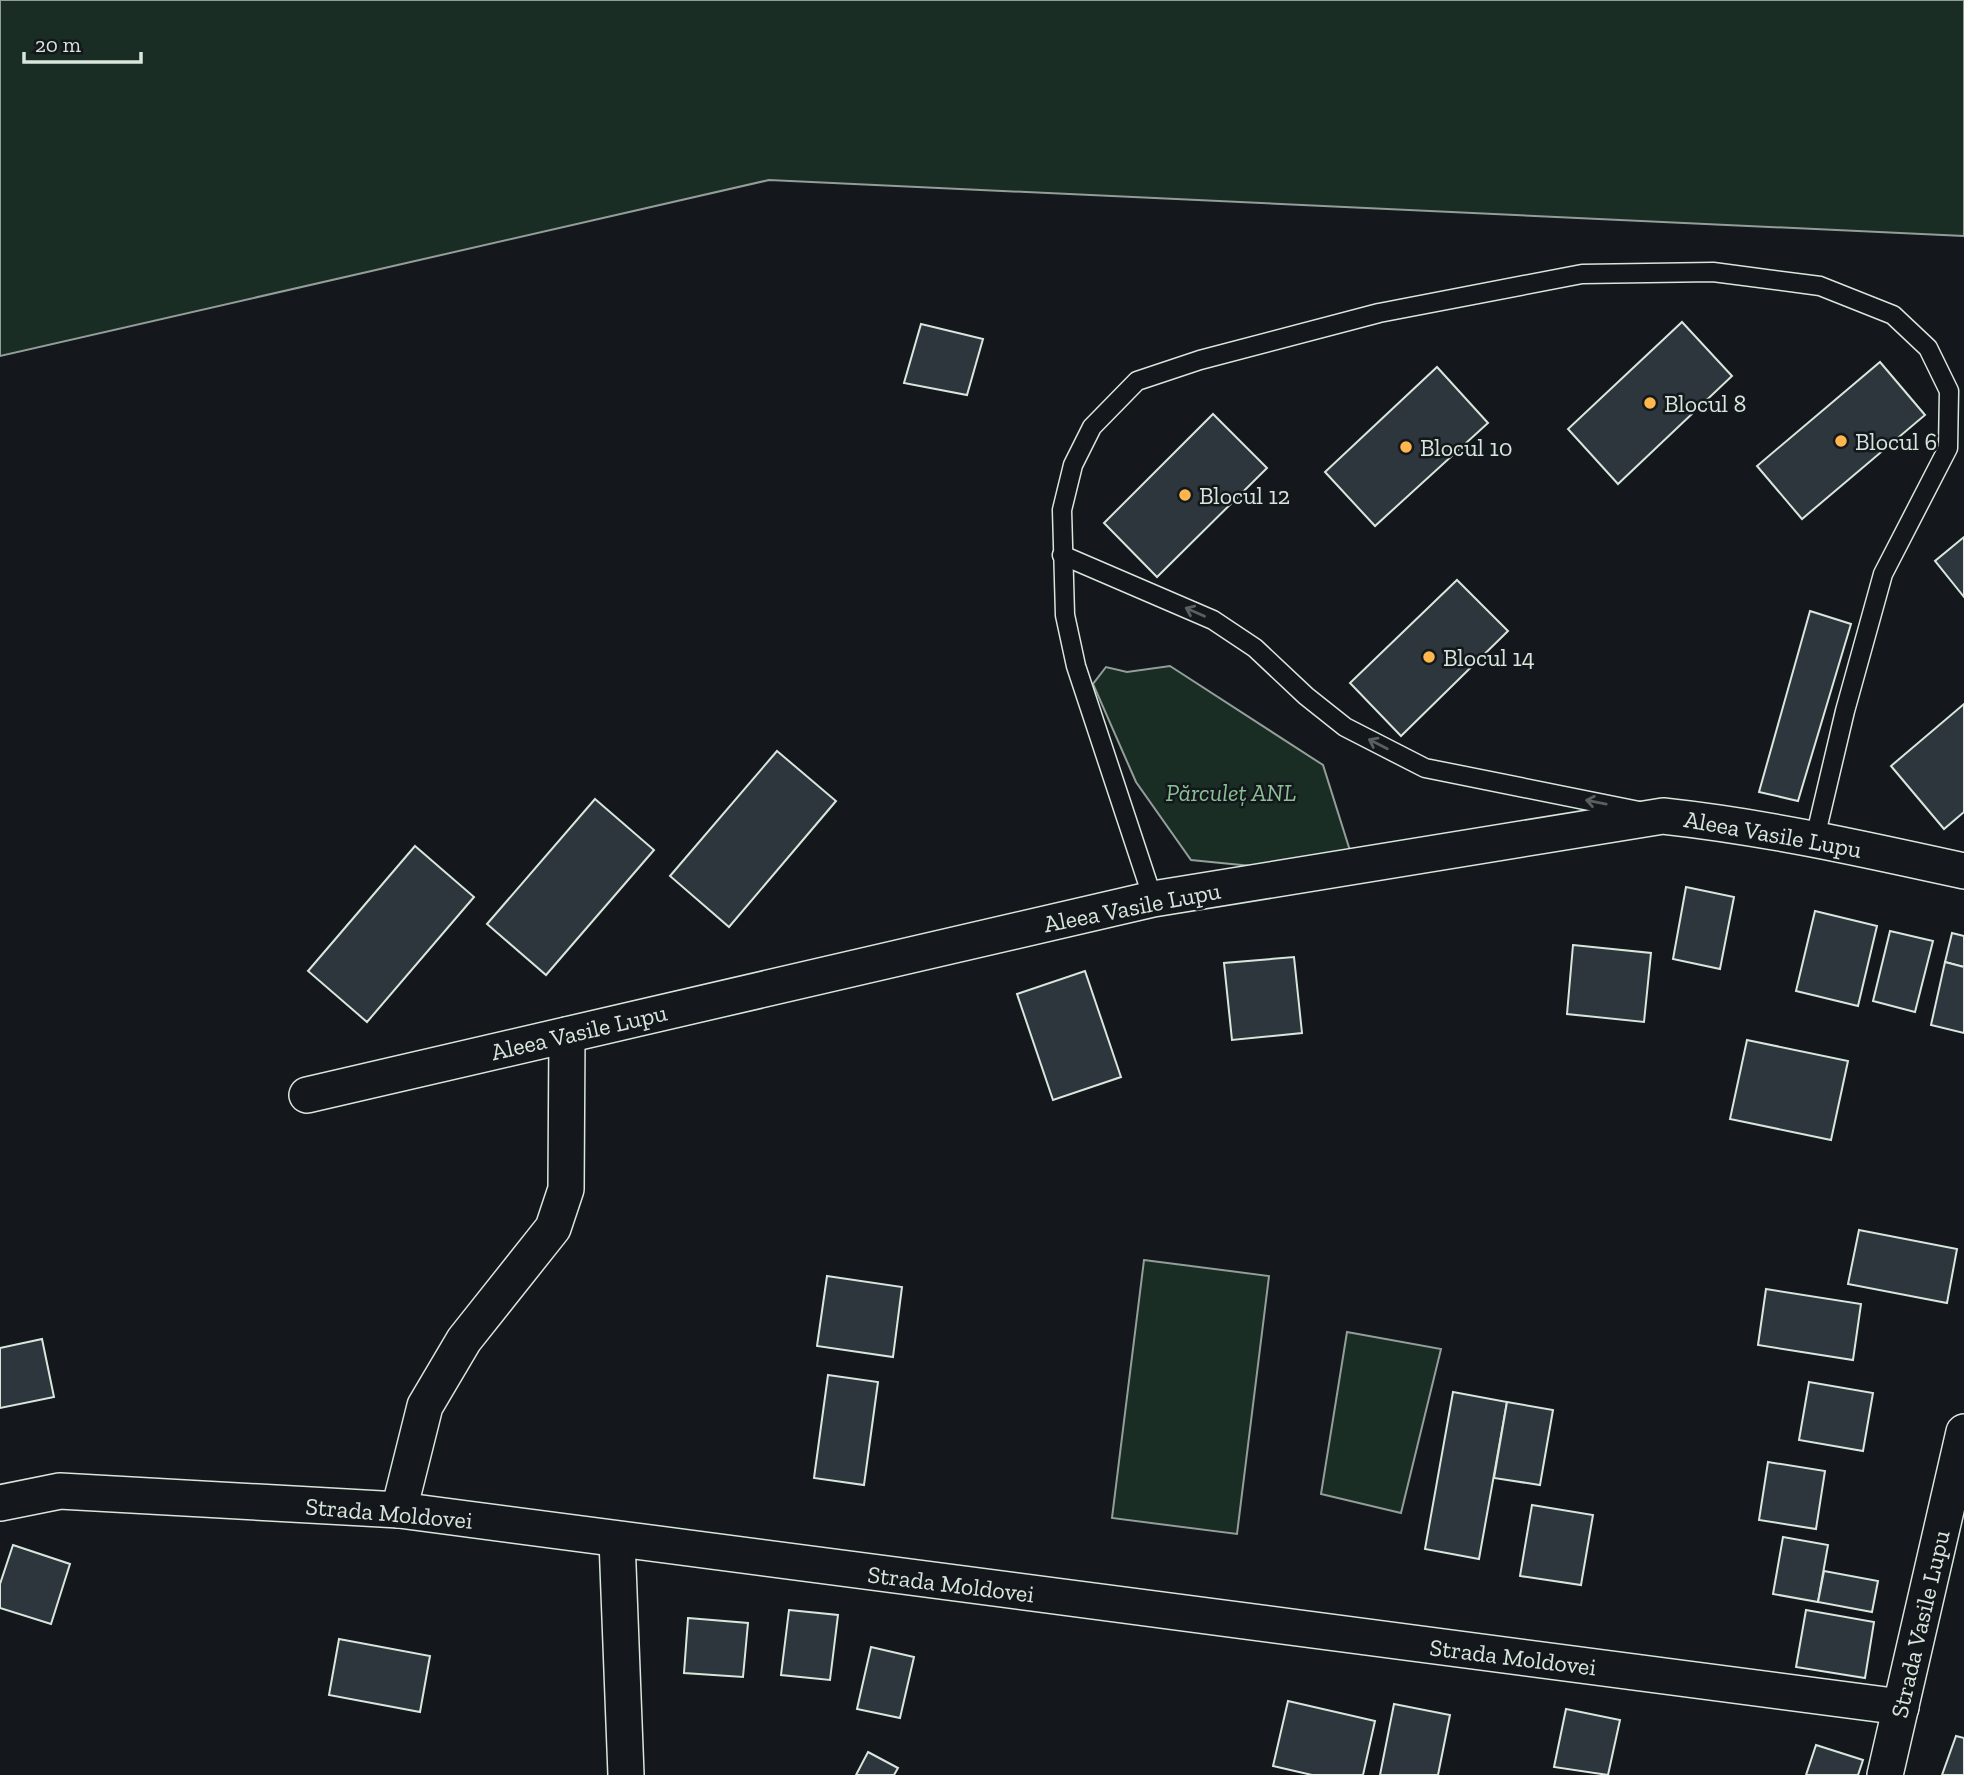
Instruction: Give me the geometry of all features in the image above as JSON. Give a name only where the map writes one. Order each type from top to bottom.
[{"type":"street","name":"Aleea Vasile Lupu","points":[[307,1095],[1153,899],[1663,816],[1740,824],[1964,871]]},
{"type":"street","points":[[399,1510],[425,1406],[464,1340],[553,1228],[566,1189],[567,1035]]},
{"type":"street","name":"Strada Vasile Lupu","points":[[1885,1775],[1964,1432]]},
{"type":"street","name":"Strada Moldovei","points":[[0,1503],[60,1491],[399,1510],[617,1541],[1901,1707]]},
{"type":"street","points":[[617,1541],[626,1775]]},
{"type":"lane","points":[[1153,899],[1076,666],[1065,615],[1062,510],[1073,465],[1092,426],[1137,382],[1200,360],[1379,313],[1582,274],[1713,272],[1820,286],[1893,315],[1928,348],[1950,391],[1948,448],[1883,574],[1845,711],[1815,838]]},
{"type":"lane","points":[[1062,555],[1213,620],[1255,648],[1306,696],[1345,727],[1425,768],[1663,816]]},
{"type":"green space","points":[[0,0],[1964,0],[1964,236],[769,180],[0,356]]},
{"type":"green space","name":"Părculeț ANL","points":[[1170,666],[1323,765],[1352,857],[1281,869],[1191,860],[1136,782],[1093,684],[1106,667],[1127,672]]},
{"type":"green space","points":[[1144,1260],[1269,1276],[1237,1534],[1112,1518]]},
{"type":"green space","points":[[1347,1332],[1441,1349],[1401,1513],[1321,1494]]},
{"type":"building","name":"Blocul 8","points":[[1682,322],[1732,376],[1618,484],[1568,429]]},
{"type":"building","points":[[921,324],[983,339],[967,395],[904,383]]},
{"type":"building","name":"Blocul 6","points":[[1880,362],[1925,415],[1802,519],[1757,466]]},
{"type":"building","name":"Blocul 10","points":[[1437,367],[1488,423],[1375,526],[1325,472]]},
{"type":"building","name":"Blocul 12","points":[[1213,414],[1267,468],[1157,577],[1104,523]]},
{"type":"building","points":[[1964,537],[1964,597],[1935,561]]},
{"type":"building","name":"Blocul 14","points":[[1457,580],[1508,631],[1401,736],[1350,683]]},
{"type":"building","points":[[1810,611],[1851,624],[1798,801],[1759,792]]},
{"type":"building","points":[[1964,704],[1964,812],[1944,829],[1891,766]]},
{"type":"building","points":[[777,751],[836,801],[729,927],[670,876]]},
{"type":"building","points":[[595,799],[654,850],[546,975],[487,924]]},
{"type":"building","points":[[415,846],[474,897],[367,1022],[308,971]]},
{"type":"building","points":[[1686,887],[1734,897],[1720,969],[1673,959]]},
{"type":"building","points":[[1815,911],[1877,926],[1858,1006],[1796,991]]},
{"type":"building","points":[[1890,931],[1933,941],[1915,1012],[1873,1001]]},
{"type":"building","points":[[1952,933],[1964,936],[1964,967],[1945,962]]},
{"type":"building","points":[[1573,945],[1651,953],[1644,1022],[1567,1014]]},
{"type":"building","points":[[1294,957],[1302,1033],[1232,1040],[1224,963]]},
{"type":"building","points":[[1945,962],[1964,967],[1964,1033],[1931,1025]]},
{"type":"building","points":[[1085,971],[1121,1077],[1053,1100],[1017,994]]},
{"type":"building","points":[[1747,1040],[1848,1061],[1831,1140],[1730,1119]]},
{"type":"building","points":[[1859,1230],[1957,1249],[1947,1303],[1848,1284]]},
{"type":"building","points":[[827,1276],[902,1287],[893,1357],[817,1346]]},
{"type":"building","points":[[1766,1289],[1861,1304],[1853,1360],[1758,1345]]},
{"type":"building","points":[[42,1339],[54,1397],[0,1408],[0,1348]]},
{"type":"building","points":[[828,1375],[878,1382],[864,1485],[814,1478]]},
{"type":"building","points":[[1809,1382],[1873,1393],[1863,1451],[1799,1440]]},
{"type":"building","points":[[1453,1392],[1507,1402],[1479,1559],[1425,1549]]},
{"type":"building","points":[[1507,1402],[1553,1410],[1540,1485],[1494,1478]]},
{"type":"building","points":[[1768,1462],[1825,1471],[1816,1529],[1759,1520]]},
{"type":"building","points":[[1532,1505],[1593,1515],[1581,1585],[1520,1576]]},
{"type":"building","points":[[1783,1537],[1828,1545],[1818,1602],[1773,1594]]},
{"type":"building","points":[[13,1545],[70,1564],[51,1624],[0,1608],[0,1584]]},
{"type":"building","points":[[1824,1571],[1878,1581],[1872,1612],[1818,1602]]},
{"type":"building","points":[[789,1610],[838,1615],[830,1680],[781,1675]]},
{"type":"building","points":[[1806,1610],[1874,1622],[1865,1678],[1796,1667]]},
{"type":"building","points":[[688,1618],[748,1623],[743,1677],[684,1673]]},
{"type":"building","points":[[339,1639],[430,1656],[420,1712],[329,1695]]},
{"type":"building","points":[[871,1647],[914,1657],[900,1718],[857,1709]]},
{"type":"building","points":[[1288,1701],[1375,1721],[1363,1775],[1312,1775],[1273,1766]]},
{"type":"building","points":[[1394,1704],[1450,1715],[1438,1775],[1380,1775]]},
{"type":"building","points":[[1566,1709],[1620,1720],[1608,1775],[1554,1767]]},
{"type":"building","points":[[1956,1736],[1964,1738],[1964,1775],[1942,1775]]},
{"type":"building","points":[[1816,1745],[1863,1760],[1858,1775],[1806,1775]]},
{"type":"building","points":[[868,1752],[898,1768],[894,1775],[856,1775]]},
{"type":"place","name":"Blocul 8","points":[[1650,403]]},
{"type":"place","name":"Blocul 6","points":[[1841,441]]},
{"type":"place","name":"Blocul 10","points":[[1406,447]]},
{"type":"place","name":"Blocul 12","points":[[1185,495]]},
{"type":"place","name":"Blocul 14","points":[[1429,657]]}]
